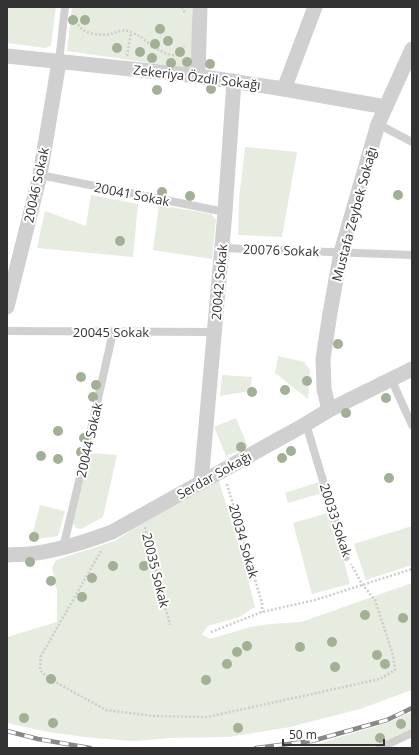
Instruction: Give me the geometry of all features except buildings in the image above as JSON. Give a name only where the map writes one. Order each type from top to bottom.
[{"type":"street","points":[[198,76],[200,7]]},
{"type":"street","points":[[284,89],[315,7]]},
{"type":"street","name":"Mustafa Zeybek Sokağı","points":[[329,410],[324,389],[323,359],[341,252],[378,124],[412,49]]},
{"type":"street","name":"Zekeriya Özdil Sokağı","points":[[7,56],[198,76],[386,107]]},
{"type":"street","name":"20046 Sokak","points":[[7,307],[40,176],[59,62]]},
{"type":"street","name":"20042 Sokak","points":[[201,482],[225,212],[234,82]]},
{"type":"street","name":"Serdar Sokağı","points":[[7,555],[38,553],[63,548],[112,532],[329,410],[412,369]]},
{"type":"lane","points":[[59,62],[65,7]]},
{"type":"lane","points":[[378,124],[412,142]]},
{"type":"lane","name":"20041 Sokak","points":[[40,176],[225,212]]},
{"type":"lane","name":"20076 Sokak","points":[[222,248],[412,255]]},
{"type":"lane","name":"20045 Sokak","points":[[7,331],[214,332]]},
{"type":"lane","name":"20044 Sokak","points":[[63,548],[85,459],[113,332]]},
{"type":"lane","points":[[391,379],[412,424]]},
{"type":"lane","name":"20033 Sokak","points":[[306,424],[346,557]]},
{"type":"lane","points":[[380,748],[412,733]]},
{"type":"path","points":[[182,7],[185,16]]},
{"type":"path","points":[[75,12],[78,26],[89,33],[110,34],[124,31],[139,36],[166,54],[175,56],[183,50],[184,43]]},
{"type":"path","points":[[124,68],[131,33]]},
{"type":"path","name":"20034 Sokak","points":[[223,470],[262,603],[262,612]]},
{"type":"path","name":"20035 Sokak","points":[[142,515],[170,625]]},
{"type":"path","name":"20033 Sokak","points":[[112,532],[41,656],[40,670],[48,678],[106,710],[152,716],[208,716],[380,679],[395,670],[393,655],[374,600],[362,584],[346,557]]},
{"type":"path","points":[[211,632],[262,612],[315,600],[412,568]]},
{"type":"shaded area","points":[[7,7],[56,7],[51,45],[46,48],[7,43]]},
{"type":"shaded area","points":[[72,7],[192,7],[192,69],[67,51]]},
{"type":"shaded area","points":[[245,147],[297,152],[282,237],[238,235],[239,199]]},
{"type":"shaded area","points":[[91,195],[138,204],[133,257],[37,248],[45,211],[86,226]]},
{"type":"shaded area","points":[[159,205],[211,214],[216,220],[212,259],[153,250]]},
{"type":"shaded area","points":[[278,356],[304,362],[310,370],[308,399],[275,373]]},
{"type":"shaded area","points":[[222,375],[252,377],[250,391],[220,396]]},
{"type":"shaded area","points":[[236,418],[248,447],[226,456],[214,427]]},
{"type":"shaded area","points":[[90,453],[117,455],[103,517],[81,529],[76,528],[73,523]]},
{"type":"shaded area","points":[[219,481],[244,563],[255,607],[239,617],[208,626],[202,634],[210,639],[250,627],[301,622],[412,583],[412,690],[360,709],[290,727],[229,737],[171,738],[134,741],[93,738],[48,732],[7,723],[7,637],[57,622],[57,591],[52,568],[56,560],[115,541],[133,529]]},
{"type":"shaded area","points":[[319,482],[322,493],[288,503],[285,493]]},
{"type":"shaded area","points":[[40,505],[65,511],[58,536],[31,540]]},
{"type":"shaded area","points":[[331,512],[350,584],[312,594],[293,523]]},
{"type":"shaded area","points":[[412,526],[412,565],[366,580],[354,544]]},
{"type":"shaded area","points":[[412,712],[412,729],[372,748],[292,748],[314,745],[387,723]]},
{"type":"railway","points":[[256,748],[312,741],[387,720],[412,708]]},
{"type":"railway","points":[[7,731],[38,739],[90,748]]}]
